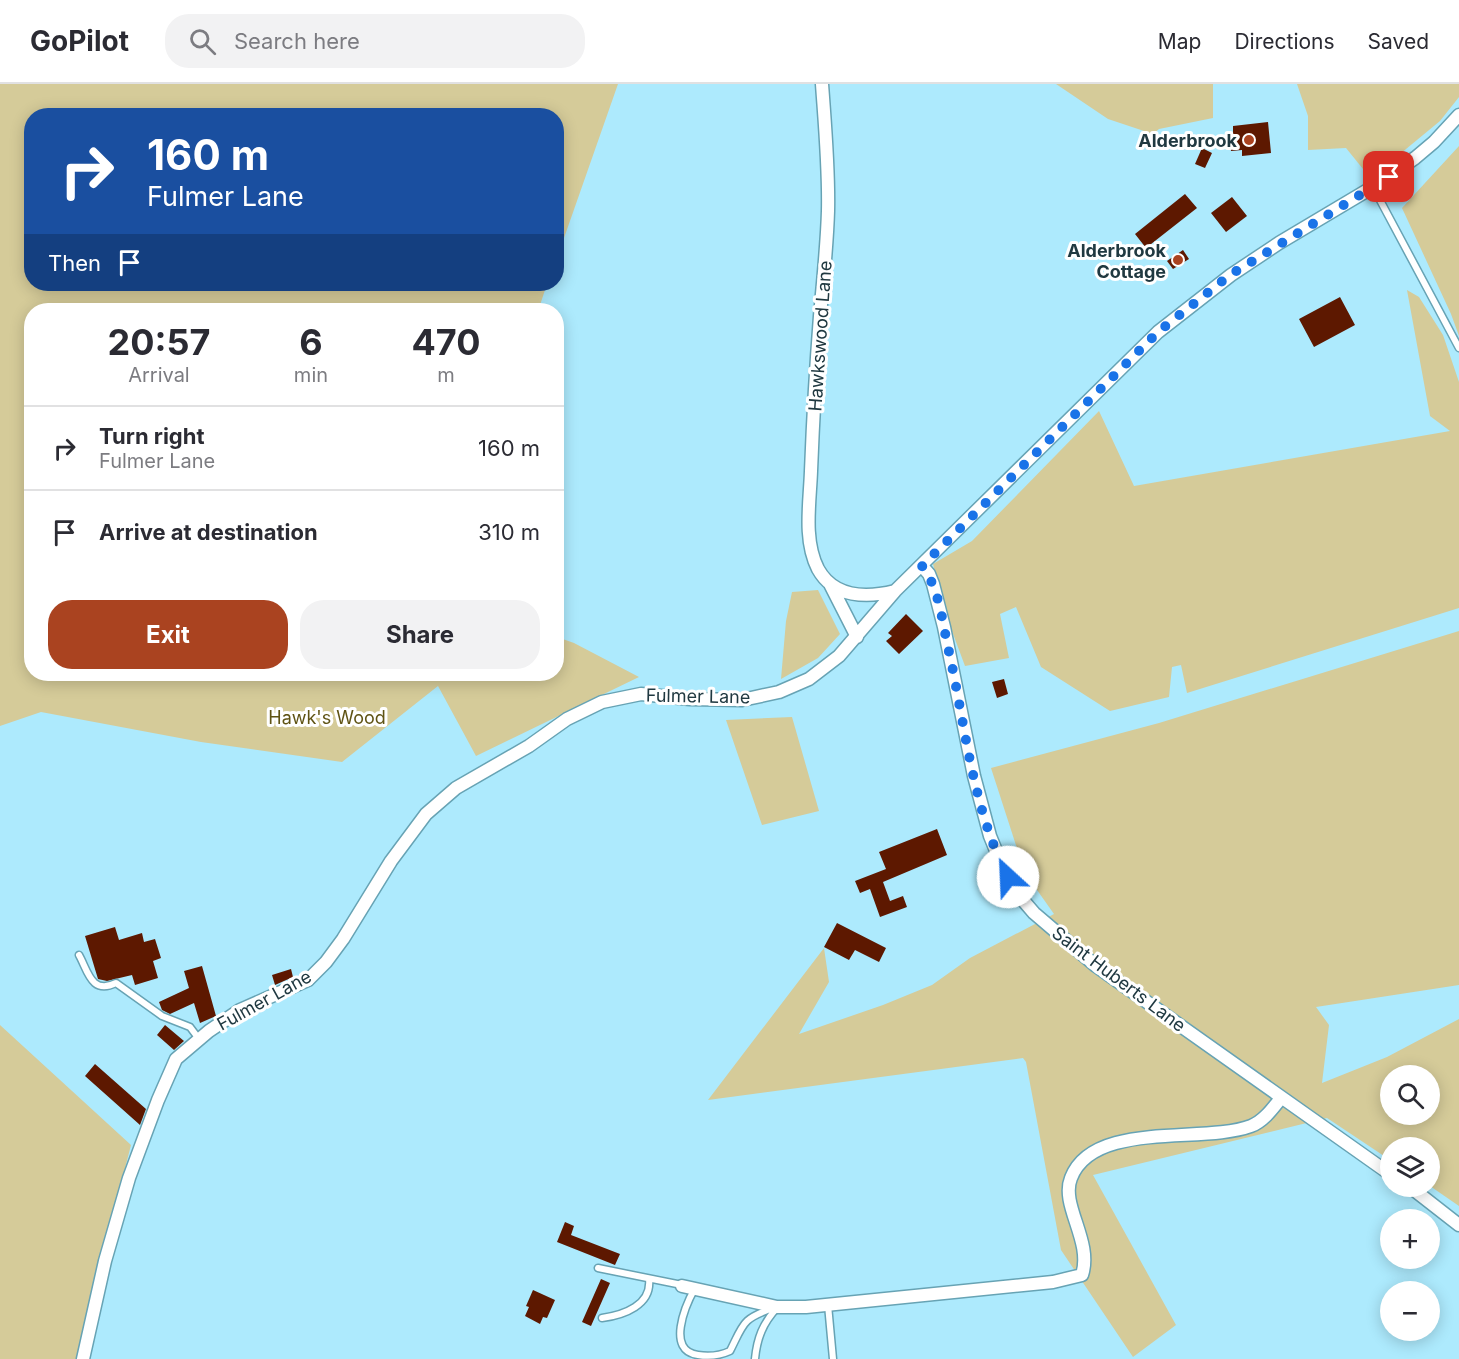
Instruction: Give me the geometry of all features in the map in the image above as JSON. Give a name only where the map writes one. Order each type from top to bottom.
[{"type":"street","name":"Hawkswood Lane","points":[[822,84],[828,172],[828,211],[816,362],[809,520],[814,560],[829,583],[857,637]]},
{"type":"street","name":"Fulmer Lane","points":[[83,1359],[105,1261],[129,1178],[176,1059],[199,1039],[240,1010],[308,980],[326,962],[343,939],[386,870],[426,814],[456,788],[529,746],[567,719],[602,702],[641,694],[690,699],[742,700],[779,692],[809,679],[839,656],[895,591],[1158,332],[1230,275],[1373,187],[1415,158],[1434,142],[1459,115]]},
{"type":"street","name":"Saint Huberts Lane","points":[[922,566],[929,574],[933,584],[954,671],[974,776],[990,836],[1015,891],[1034,913],[1096,966],[1380,1167]]},
{"type":"street","points":[[829,583],[855,595],[869,596],[895,591]]},
{"type":"street","points":[[689,1287],[777,1307],[828,1305],[1053,1282],[1082,1275],[1085,1253],[1068,1190],[1076,1166],[1093,1151],[1118,1143],[1236,1130],[1253,1125],[1268,1114],[1281,1098]]},
{"type":"street","points":[[1423,1197],[1459,1225]]},
{"type":"lane","points":[[1373,187],[1459,348]]},
{"type":"lane","points":[[79,955],[88,975],[96,984],[108,987],[116,983],[162,1016],[190,1027],[199,1039]]},
{"type":"lane","points":[[598,1268],[689,1287],[680,1330],[681,1343],[684,1349],[691,1354],[716,1356],[730,1351],[746,1321],[752,1316],[777,1307]]},
{"type":"lane","points":[[602,1318],[615,1316],[645,1299],[650,1291],[649,1279]]},
{"type":"lane","points":[[828,1305],[833,1359]]},
{"type":"lane","points":[[755,1359],[761,1330],[777,1307]]},
{"type":"green space","name":"Hawk's Wood","points":[[0,84],[618,84],[564,238],[564,108],[24,108],[24,291],[545,291],[541,303],[24,303],[24,681],[564,681],[564,639],[639,677],[476,756],[438,686],[342,762],[201,742],[41,712],[0,726]]},
{"type":"green space","points":[[1056,84],[1213,84],[1213,118],[1159,129],[1153,134],[1108,119]]},
{"type":"green space","points":[[1297,84],[1459,84],[1459,97],[1440,121],[1383,168],[1372,173],[1363,169],[1346,148],[1308,150],[1308,116]]},
{"type":"green space","points":[[1459,146],[1459,336],[1402,208]]},
{"type":"green space","points":[[1407,290],[1419,297],[1443,335],[1459,382],[1459,608],[1187,693],[1181,665],[1172,667],[1169,697],[1110,711],[1041,667],[1016,607],[1000,614],[1009,658],[965,666],[946,615],[933,564],[972,541],[1099,411],[1134,486],[1450,431],[1430,416]]},
{"type":"green space","points":[[818,590],[840,634],[818,658],[781,679],[786,621],[792,592]]},
{"type":"green space","points":[[1459,631],[1459,985],[1316,1007],[1329,1025],[1322,1083],[1387,1057],[1459,1019],[1459,1206],[1440,1193],[1440,1137],[1380,1137],[1380,1153],[1327,1118],[1093,1175],[1176,1325],[1133,1357],[1061,1250],[1026,1062],[1023,1058],[708,1100],[824,948],[829,982],[799,1034],[883,1005],[932,985],[970,958],[1054,914],[1025,873],[991,768],[1159,723]]},
{"type":"green space","points":[[792,717],[819,811],[762,825],[726,720]]},
{"type":"green space","points":[[0,1025],[131,1145],[76,1359],[0,1359]]},
{"type":"building","name":"Alderbrook","points":[[1268,122],[1271,153],[1242,156],[1242,150],[1231,151],[1229,135],[1233,135],[1233,126]]},
{"type":"building","points":[[1202,148],[1212,153],[1205,168],[1195,164]]},
{"type":"building","points":[[1185,194],[1197,208],[1146,248],[1135,234]]},
{"type":"building","points":[[1232,197],[1247,216],[1226,232],[1211,213]]},
{"type":"building","name":"Alderbrook Cottage","points":[[1183,250],[1189,259],[1173,269],[1167,261]]},
{"type":"building","points":[[1340,297],[1355,325],[1314,347],[1299,319]]},
{"type":"building","points":[[906,614],[923,631],[899,654],[886,641],[892,636],[888,633]]},
{"type":"building","points":[[1004,679],[1008,694],[997,698],[992,682]]},
{"type":"building","points":[[937,829],[947,855],[883,882],[890,901],[903,896],[907,907],[880,917],[870,889],[860,893],[855,881],[886,869],[879,852]]},
{"type":"building","points":[[837,923],[886,948],[879,962],[855,950],[849,960],[824,947]]},
{"type":"building","points":[[115,927],[119,940],[142,933],[144,942],[155,939],[161,958],[153,961],[158,978],[135,985],[132,975],[107,981],[98,979],[85,936]]},
{"type":"building","points":[[202,966],[216,1016],[200,1023],[194,1003],[170,1014],[162,1010],[159,1002],[189,988],[184,971]]},
{"type":"building","points":[[291,969],[293,977],[275,985],[272,975]]},
{"type":"building","points":[[165,1025],[184,1041],[174,1050],[157,1035]]},
{"type":"building","points":[[95,1064],[146,1109],[140,1125],[85,1076]]},
{"type":"building","points":[[565,1222],[574,1226],[571,1235],[620,1254],[615,1265],[557,1242]]},
{"type":"building","points":[[601,1279],[610,1283],[591,1326],[582,1322]]},
{"type":"building","points":[[533,1290],[555,1300],[547,1318],[543,1317],[540,1324],[525,1316],[529,1307],[526,1306]]},
{"type":"place","name":"Alderbrook","points":[[1249,140]]},
{"type":"place","name":"Alderbrook Cottage","points":[[1178,260]]},
{"type":"route","points":[[1008,877],[990,836],[974,776],[954,671],[933,584],[929,574],[922,566],[1158,332],[1230,275],[1389,177]]}]
